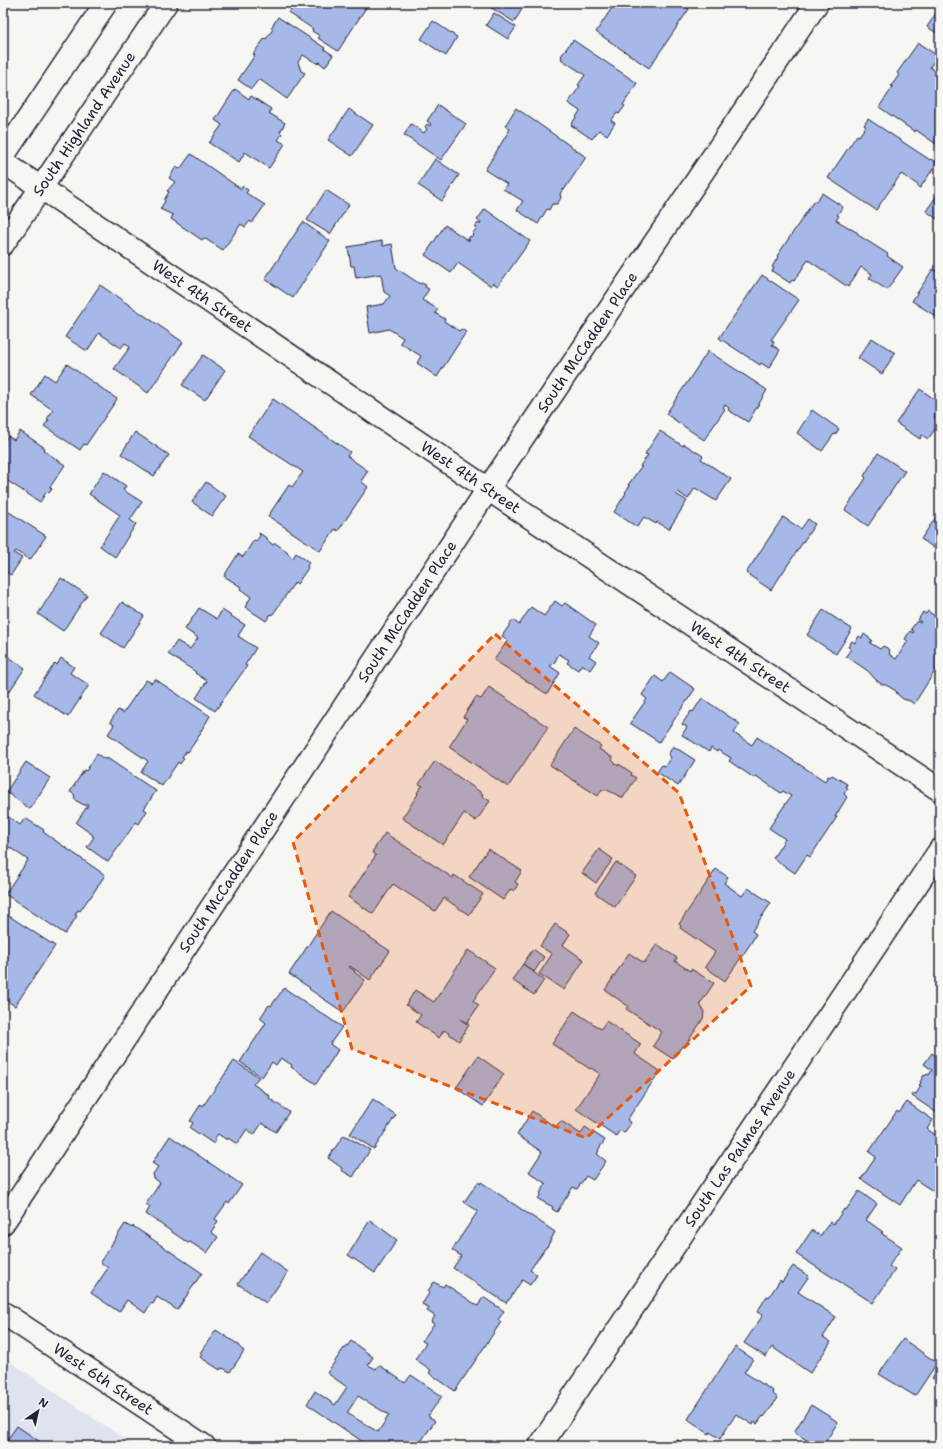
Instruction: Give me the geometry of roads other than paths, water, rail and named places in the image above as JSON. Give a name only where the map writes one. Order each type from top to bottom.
[{"type":"street","points":[[3,156],[106,3]]},
{"type":"street","name":"South Highland Avenue","points":[[3,244],[166,3]]},
{"type":"street","name":"South McCadden Place","points":[[3,1223],[488,489],[817,3]]},
{"type":"street","name":"West 4th Street","points":[[3,162],[488,489],[940,790]]},
{"type":"street","name":"South Las Palmas Avenue","points":[[540,1446],[940,850]]},
{"type":"street","name":"West 6th Street","points":[[3,1313],[204,1446]]}]
